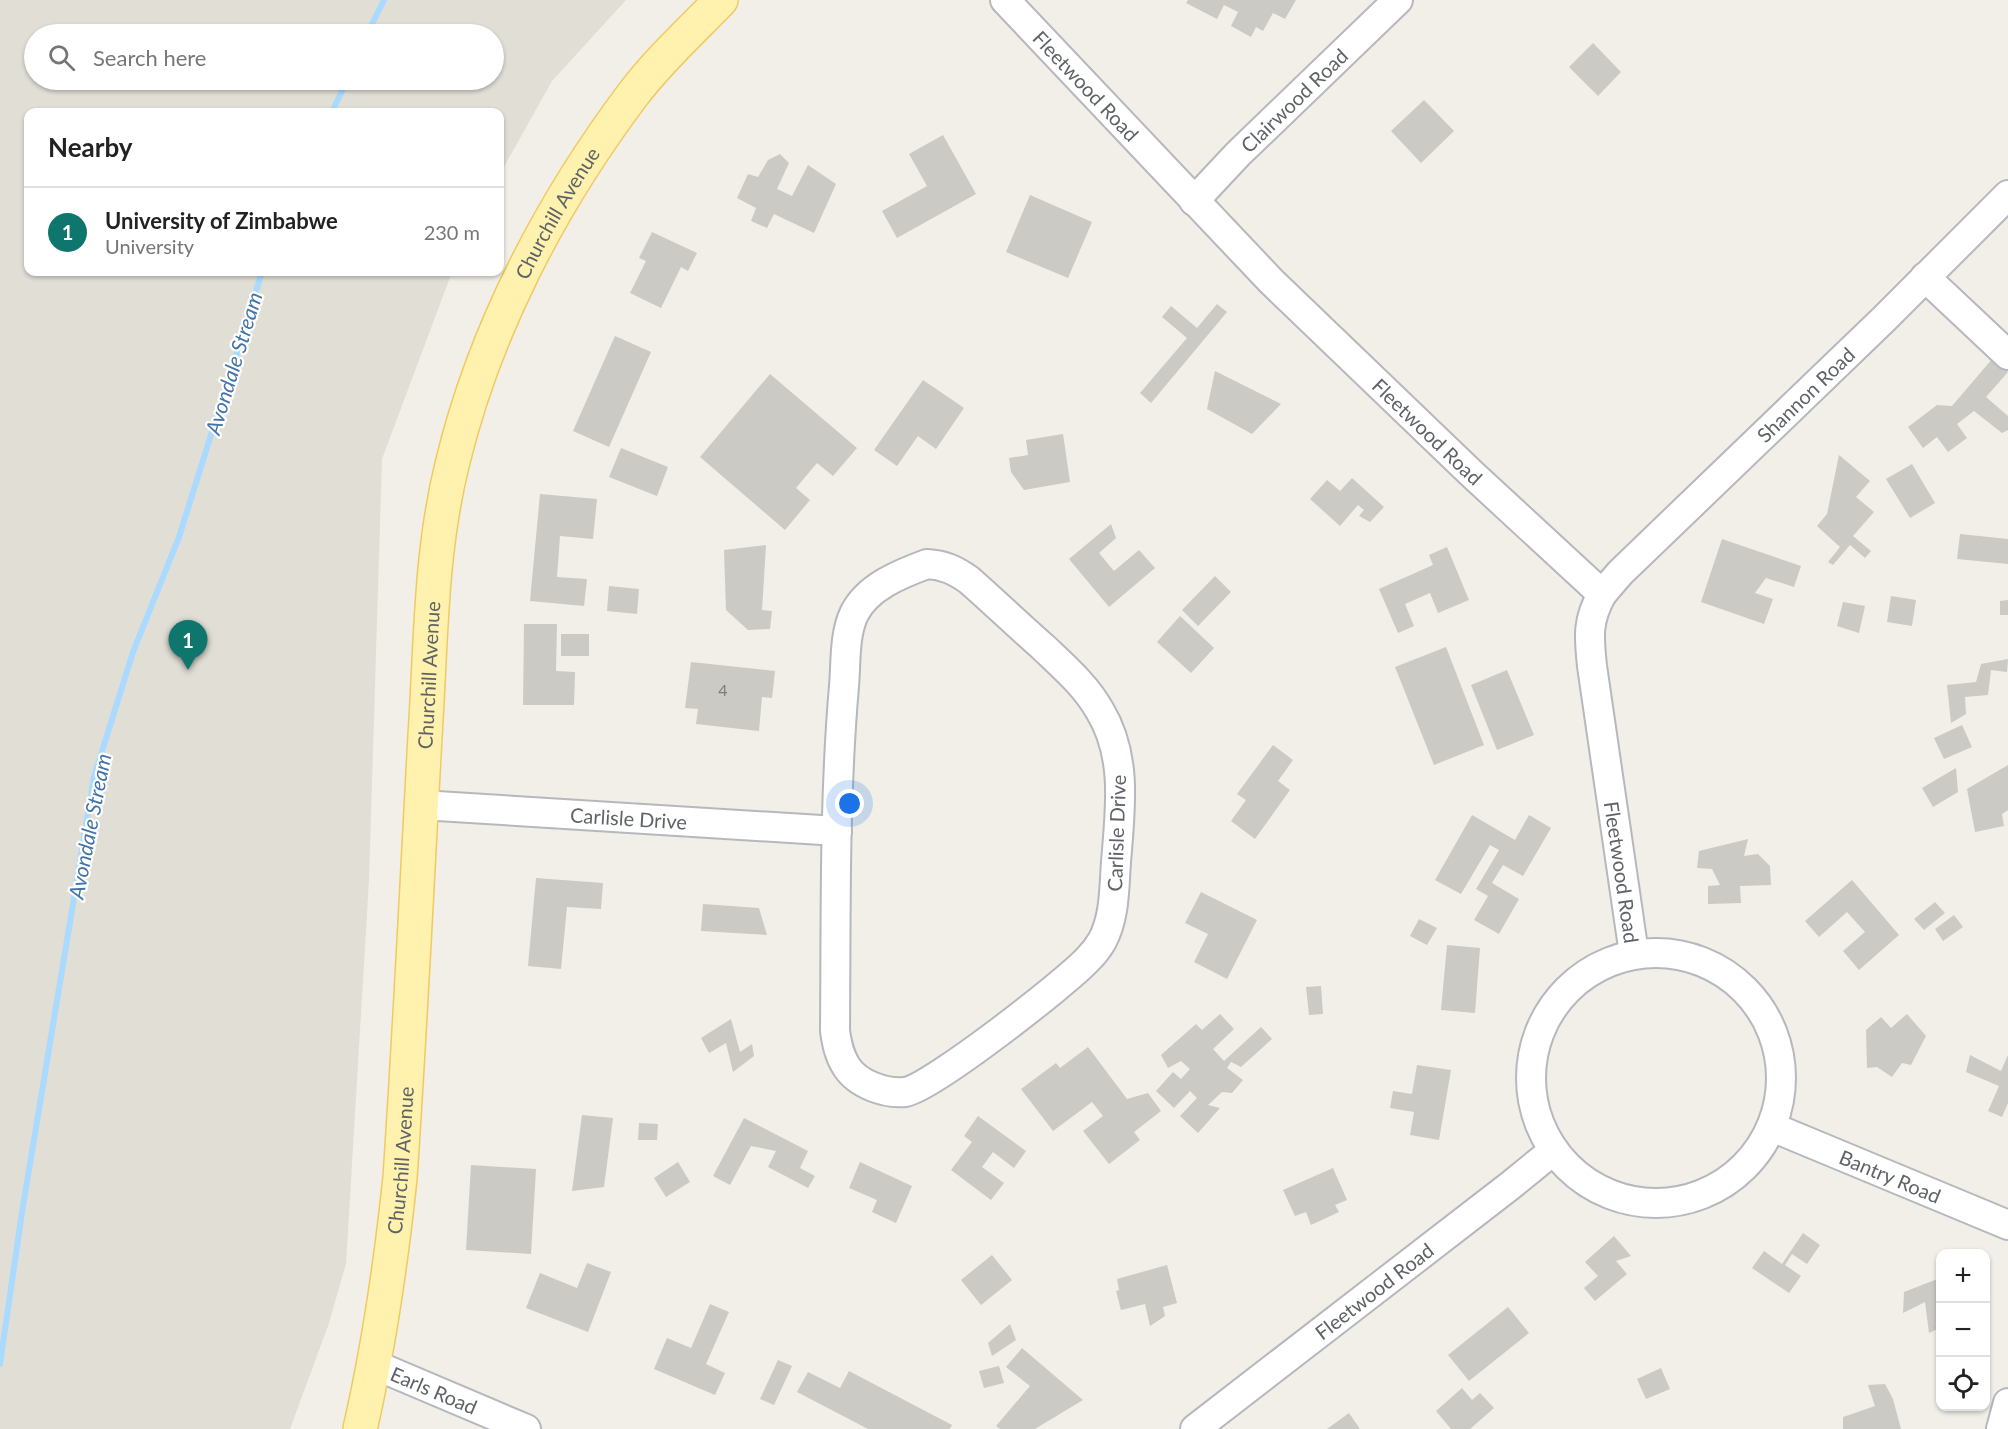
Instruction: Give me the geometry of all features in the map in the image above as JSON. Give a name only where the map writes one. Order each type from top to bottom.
[{"type":"main road","name":"Churchill Avenue","points":[[360,1429],[375,1365],[392,1253],[400,1178],[436,559],[451,468],[464,419],[483,365],[506,308],[542,234],[590,155],[636,90],[721,0]]},
{"type":"street","name":"Fleetwood Road","points":[[1005,0],[1271,281],[1472,474],[1602,594],[1593,611],[1589,639],[1634,954]]},
{"type":"street","name":"Clairwood Road","points":[[1194,201],[1238,154],[1398,0]]},
{"type":"street","name":"Shannon Road","points":[[1602,594],[1620,573],[2008,195]]},
{"type":"street","points":[[1925,278],[2008,356]]},
{"type":"street","name":"Carlisle Drive","points":[[927,564],[942,565],[957,571],[969,580],[1074,677],[1101,712],[1111,734],[1117,757],[1121,796],[1113,907],[1108,929],[1100,944],[1088,960],[1007,1026],[923,1085],[907,1092],[889,1092],[873,1087],[847,1068],[838,1052],[835,1032],[837,831],[842,706],[849,633],[853,616],[862,600],[878,588],[902,573],[927,564]]},
{"type":"street","name":"Carlisle Drive","points":[[421,805],[837,831]]},
{"type":"street","name":"Fleetwood Road","points":[[1667,953],[1700,960],[1730,976],[1754,999],[1772,1028],[1781,1060],[1780,1094],[1772,1127],[1754,1156],[1731,1179],[1701,1195],[1669,1203],[1636,1202],[1604,1192],[1576,1175],[1554,1150],[1541,1127],[1533,1100],[1531,1073],[1536,1045],[1542,1028],[1562,996],[1582,977],[1607,963],[1634,954],[1667,953]]},
{"type":"street","name":"Bantry Road","points":[[1772,1127],[2008,1225]]},
{"type":"street","name":"Fleetwood Road","points":[[1195,1429],[1493,1200],[1554,1150]]},
{"type":"street","name":"Earls Road","points":[[375,1365],[526,1429]]},
{"type":"street","points":[[2001,1429],[2008,1403]]},
{"type":"shaded area","points":[[0,0],[626,0],[552,81],[504,167],[504,108],[24,108],[24,276],[451,276],[382,459],[369,880],[346,1264],[328,1326],[290,1429],[0,1429]]},
{"type":"building","points":[[1188,0],[1296,0],[1285,19],[1273,13],[1263,31],[1256,27],[1251,37],[1231,26],[1238,12],[1224,5],[1217,19],[1186,3]]},
{"type":"building","points":[[1593,43],[1621,72],[1598,96],[1569,67]]},
{"type":"building","points":[[1424,100],[1454,131],[1421,163],[1391,131]]},
{"type":"building","points":[[943,135],[976,194],[897,238],[882,211],[927,186],[909,154]]},
{"type":"building","points":[[780,154],[789,163],[777,189],[792,196],[808,165],[836,184],[814,233],[774,214],[767,228],[751,221],[756,208],[737,198],[748,174],[758,177],[768,160]]},
{"type":"building","points":[[1030,195],[1092,222],[1068,278],[1006,252]]},
{"type":"building","points":[[652,232],[697,253],[688,271],[681,267],[661,308],[630,293],[646,261],[639,258]]},
{"type":"building","points":[[1217,304],[1227,312],[1151,403],[1140,393],[1187,338],[1162,317],[1171,306],[1197,328]]},
{"type":"building","points":[[615,336],[651,352],[609,447],[573,431]]},
{"type":"building","points":[[1993,358],[2008,372],[1986,397],[2008,416],[2008,430],[2002,433],[1974,411],[1957,424],[1967,438],[1948,452],[1937,437],[1923,448],[1908,427],[1937,405],[1952,406]]},
{"type":"building","points":[[1215,371],[1281,404],[1252,434],[1207,409]]},
{"type":"building","points":[[770,374],[857,448],[833,476],[817,463],[796,488],[810,500],[785,530],[700,457]]},
{"type":"building","points":[[923,380],[964,408],[936,449],[918,436],[897,466],[874,450]]},
{"type":"building","points":[[1063,434],[1070,482],[1024,490],[1011,472],[1009,458],[1028,455],[1026,440]]},
{"type":"building","points":[[621,448],[668,467],[657,496],[609,477]]},
{"type":"building","points":[[1839,455],[1870,481],[1856,497],[1874,512],[1853,536],[1871,551],[1865,558],[1850,545],[1833,565],[1828,562],[1840,547],[1817,526],[1827,514]]},
{"type":"building","points":[[1912,464],[1935,503],[1910,518],[1886,479]]},
{"type":"building","points":[[1352,478],[1384,507],[1370,522],[1359,516],[1364,510],[1358,505],[1340,526],[1310,499],[1327,480],[1340,491]]},
{"type":"building","points":[[540,494],[597,499],[593,539],[560,536],[557,577],[587,579],[584,606],[530,601]]},
{"type":"building","points":[[1111,524],[1116,538],[1099,553],[1114,571],[1139,550],[1155,568],[1109,607],[1069,559]]},
{"type":"building","points":[[1960,534],[2008,539],[2008,564],[1957,559]]},
{"type":"building","points":[[1722,539],[1801,566],[1794,587],[1766,578],[1755,593],[1773,599],[1764,624],[1701,602]]},
{"type":"building","points":[[766,545],[762,610],[772,611],[770,629],[748,630],[726,610],[724,550]]},
{"type":"building","points":[[1447,547],[1469,600],[1438,613],[1430,593],[1405,604],[1414,626],[1398,633],[1379,589],[1433,565],[1429,555]]},
{"type":"building","points":[[1215,576],[1231,592],[1198,626],[1182,610]]},
{"type":"building","points":[[609,586],[639,589],[637,614],[607,611]]},
{"type":"building","points":[[1891,596],[1916,600],[1912,626],[1887,622]]},
{"type":"building","points":[[2008,600],[2008,615],[2000,615],[2000,601]]},
{"type":"building","points":[[1843,602],[1865,606],[1859,633],[1837,626]]},
{"type":"building","points":[[1180,616],[1214,648],[1191,673],[1157,642]]},
{"type":"building","points":[[524,624],[557,624],[556,671],[575,672],[574,705],[523,705]]},
{"type":"building","points":[[561,634],[589,634],[589,656],[561,656]]},
{"type":"building","points":[[1446,647],[1484,745],[1434,765],[1395,667]]},
{"type":"building","points":[[2008,659],[2007,672],[1991,670],[1988,695],[1965,697],[1966,714],[1951,723],[1947,685],[1976,682],[1981,664]]},
{"type":"building","points":[[691,662],[775,671],[772,698],[762,697],[759,731],[696,724],[698,709],[685,708]]},
{"type":"building","points":[[1507,670],[1534,735],[1497,750],[1471,685]]},
{"type":"building","points":[[1962,725],[1972,747],[1944,759],[1934,738]]},
{"type":"building","points":[[1273,745],[1293,760],[1278,781],[1290,790],[1255,839],[1231,821],[1246,800],[1237,794]]},
{"type":"building","points":[[2008,765],[2008,810],[2002,814],[2004,826],[1975,832],[1967,789]]},
{"type":"building","points":[[1956,768],[1958,792],[1933,807],[1922,788]]},
{"type":"building","points":[[1472,815],[1515,840],[1529,815],[1551,828],[1523,876],[1503,865],[1492,883],[1519,899],[1499,934],[1474,920],[1488,896],[1476,889],[1499,850],[1490,845],[1461,894],[1435,880]]},
{"type":"building","points":[[1748,839],[1744,856],[1758,854],[1770,866],[1771,885],[1740,886],[1741,903],[1708,904],[1708,886],[1720,885],[1712,869],[1697,868],[1699,851]]},
{"type":"building","points":[[536,878],[603,883],[601,909],[567,907],[561,969],[528,966]]},
{"type":"building","points":[[1852,880],[1899,935],[1859,970],[1843,951],[1865,932],[1847,912],[1819,937],[1805,921]]},
{"type":"building","points":[[1201,892],[1257,920],[1227,979],[1194,962],[1208,934],[1185,923]]},
{"type":"building","points":[[1935,902],[1945,913],[1924,930],[1914,919]]},
{"type":"building","points":[[703,904],[759,908],[767,935],[701,931]]},
{"type":"building","points":[[1954,915],[1963,927],[1943,941],[1935,929]]},
{"type":"building","points":[[1419,919],[1437,928],[1427,945],[1410,936]]},
{"type":"building","points":[[1447,945],[1480,948],[1475,1013],[1441,1010]]},
{"type":"building","points":[[1321,986],[1323,1014],[1309,1015],[1306,987]]},
{"type":"building","points":[[1220,1014],[1234,1029],[1213,1049],[1224,1061],[1261,1027],[1272,1039],[1241,1067],[1231,1062],[1227,1068],[1243,1080],[1232,1093],[1222,1092],[1208,1105],[1220,1108],[1198,1133],[1180,1116],[1197,1098],[1190,1091],[1174,1108],[1156,1091],[1173,1072],[1181,1079],[1190,1069],[1181,1061],[1168,1068],[1161,1055],[1196,1024],[1202,1030]]},
{"type":"building","points":[[1907,1014],[1926,1036],[1911,1065],[1902,1063],[1892,1077],[1877,1067],[1867,1068],[1866,1030],[1881,1017],[1891,1028]]},
{"type":"building","points":[[731,1019],[740,1052],[752,1044],[754,1056],[733,1072],[726,1043],[709,1053],[701,1038]]},
{"type":"building","points":[[1088,1047],[1127,1099],[1148,1093],[1161,1111],[1134,1132],[1140,1140],[1109,1164],[1083,1131],[1103,1116],[1092,1102],[1053,1131],[1021,1089],[1056,1063],[1060,1068]]},
{"type":"building","points":[[1970,1055],[2001,1071],[2008,1055],[2008,1103],[2002,1117],[1988,1111],[1999,1086],[1966,1072]]},
{"type":"building","points":[[1417,1065],[1451,1070],[1439,1140],[1410,1135],[1414,1112],[1390,1108],[1393,1091],[1412,1094]]},
{"type":"building","points":[[582,1115],[613,1118],[604,1187],[572,1191]]},
{"type":"building","points":[[978,1116],[1026,1151],[1014,1168],[993,1152],[982,1167],[1004,1183],[991,1200],[951,1170],[972,1142],[964,1136]]},
{"type":"building","points":[[744,1118],[808,1151],[800,1168],[815,1176],[808,1188],[768,1167],[776,1151],[751,1146],[730,1185],[713,1176]]},
{"type":"building","points":[[639,1123],[658,1124],[657,1140],[638,1140]]},
{"type":"building","points":[[678,1162],[690,1182],[666,1197],[654,1178]]},
{"type":"building","points":[[860,1162],[912,1186],[896,1223],[872,1212],[877,1200],[849,1188]]},
{"type":"building","points":[[471,1165],[536,1169],[531,1254],[466,1250]]},
{"type":"building","points":[[1333,1168],[1347,1200],[1335,1205],[1339,1212],[1311,1225],[1306,1212],[1295,1216],[1283,1190]]},
{"type":"building","points":[[1803,1233],[1820,1245],[1807,1264],[1792,1254],[1785,1265],[1801,1276],[1789,1293],[1752,1268],[1764,1251],[1782,1264]]},
{"type":"building","points":[[1614,1236],[1631,1256],[1616,1261],[1627,1274],[1595,1301],[1584,1288],[1598,1276],[1585,1262]]},
{"type":"building","points":[[992,1255],[1012,1280],[981,1305],[961,1280]]},
{"type":"building","points":[[587,1263],[611,1272],[588,1332],[526,1308],[540,1273],[577,1288]]},
{"type":"building","points":[[1167,1265],[1177,1303],[1163,1307],[1165,1316],[1150,1326],[1145,1304],[1121,1310],[1116,1291],[1119,1290],[1117,1279]]},
{"type":"building","points":[[1936,1280],[1936,1330],[1929,1333],[1925,1302],[1903,1313],[1904,1292]]},
{"type":"building","points":[[710,1304],[729,1312],[706,1364],[725,1373],[715,1395],[654,1369],[667,1338],[691,1348]]},
{"type":"building","points":[[1508,1307],[1529,1333],[1469,1381],[1448,1355]]},
{"type":"building","points":[[1010,1324],[1016,1340],[992,1356],[988,1343]]},
{"type":"building","points":[[1022,1348],[1083,1400],[1035,1429],[1000,1429],[996,1426],[1030,1386],[1006,1367]]},
{"type":"building","points":[[778,1360],[792,1366],[774,1405],[760,1399]]},
{"type":"building","points":[[999,1366],[1004,1383],[984,1388],[979,1371]]},
{"type":"building","points":[[1661,1368],[1670,1389],[1646,1399],[1637,1379]]},
{"type":"building","points":[[849,1371],[952,1425],[950,1429],[868,1429],[797,1392],[808,1372],[840,1388]]},
{"type":"building","points":[[1885,1384],[1893,1399],[1901,1429],[1843,1429],[1843,1417],[1875,1406],[1868,1385]]},
{"type":"building","points":[[1462,1388],[1472,1400],[1480,1393],[1494,1408],[1470,1429],[1451,1429],[1436,1411]]},
{"type":"building","points":[[1349,1413],[1360,1429],[1327,1429]]},
{"type":"waterway","name":"Avondale Stream","points":[[372,24],[384,0]]},
{"type":"waterway","name":"Avondale Stream","points":[[334,108],[342,90]]},
{"type":"waterway","name":"Avondale Stream","points":[[0,1364],[22,1212],[94,777],[133,652],[179,537],[261,276]]},
{"type":"place","name":"University of Zimbabwe","points":[[188,670]]}]
